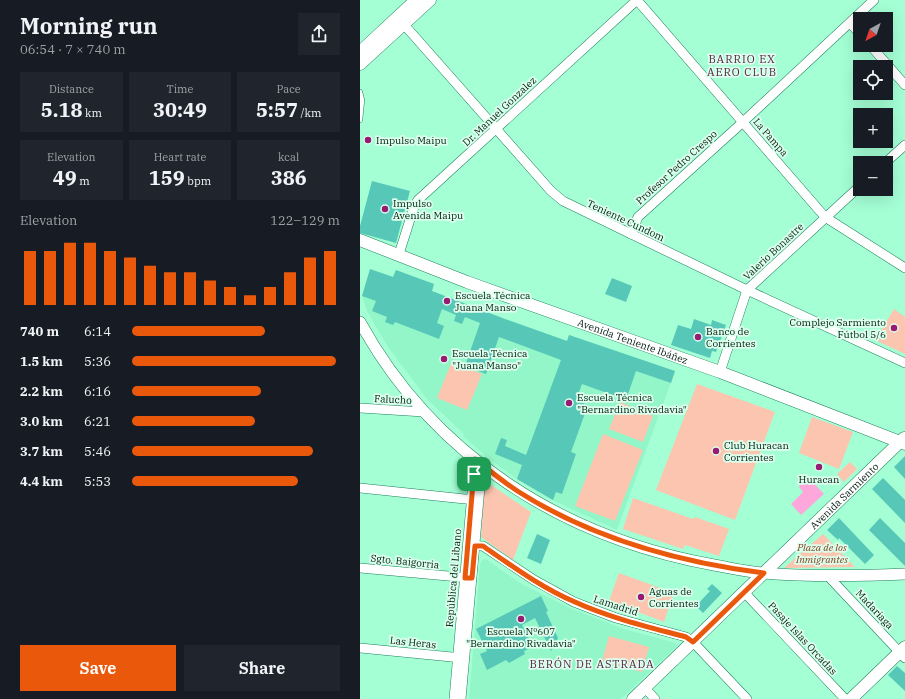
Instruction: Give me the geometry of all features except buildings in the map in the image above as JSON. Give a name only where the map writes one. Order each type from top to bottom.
[{"type":"main road","points":[[360,64],[401,21],[416,0]]},
{"type":"main road","points":[[360,52],[430,0]]},
{"type":"main road","name":"Avenida Teniente Ibáñez","points":[[360,240],[399,254],[467,282],[720,372],[903,441]]},
{"type":"main road","name":"Avenida Sarmiento","points":[[633,699],[903,441]]},
{"type":"main road","points":[[851,699],[903,653]]},
{"type":"street","name":"La Pampa","points":[[637,0],[825,217],[905,268]]},
{"type":"street","name":"Dr. Manuel Gonzalez","points":[[399,254],[414,207],[418,200],[637,0]]},
{"type":"street","name":"Profesor Pedro Crespo","points":[[631,234],[638,217],[874,0]]},
{"type":"street","name":"Teniente Cundom","points":[[401,21],[551,191],[563,202],[905,364]]},
{"type":"street","points":[[850,23],[853,26]]},
{"type":"street","points":[[876,52],[905,85]]},
{"type":"street","points":[[893,156],[905,145]]},
{"type":"street","name":"Valerio Bonastre","points":[[720,372],[747,290],[853,192]]},
{"type":"street","points":[[360,322],[386,364],[424,412],[450,438],[478,462],[524,495],[588,529],[643,548],[687,560],[764,573],[828,576],[905,574]]},
{"type":"street","name":"Falucho","points":[[360,408],[424,412]]},
{"type":"street","name":"República del Libano","points":[[454,699],[468,578],[478,462]]},
{"type":"street","points":[[360,488],[475,499]]},
{"type":"street","name":"Lamadrid","points":[[471,546],[483,546],[534,580],[574,602],[616,618],[686,637],[693,642],[747,699]]},
{"type":"street","name":"Sgto. Baigorria","points":[[360,568],[468,578]]},
{"type":"street","name":"Madariaga","points":[[828,576],[903,653]]},
{"type":"street","name":"Pasaje Islas Orcadas","points":[[744,592],[845,699]]},
{"type":"street","name":"Las Heras","points":[[360,648],[460,657]]},
{"type":"street","name":"República del Libano","points":[[460,657],[461,699]]},
{"type":"street","points":[[645,688],[655,699]]},
{"type":"lane","points":[[360,92],[362,100],[360,120]]},
{"type":"shaded area","name":"Escuela Técnica \"Bernardino Rivadavia\"","points":[[370,269],[393,277],[396,270],[434,284],[432,291],[505,319],[567,341],[569,335],[675,371],[617,530],[546,497],[517,479],[486,456],[463,436],[464,434],[427,399],[388,347],[367,311],[362,296]]},
{"type":"shaded area","points":[[807,476],[824,494],[801,515],[791,504],[803,492],[799,487]]},
{"type":"shaded area","points":[[486,559],[522,584],[572,609],[624,629],[676,643],[678,645],[621,699],[469,699],[480,564],[482,560]]},
{"type":"green space","name":"Complejo Sarmiento Fútbol 5/6","points":[[894,309],[905,317],[905,354],[875,340]]},
{"type":"green space","points":[[452,361],[482,374],[467,410],[437,398]]},
{"type":"green space","name":"Club Huracan Corrientes","points":[[697,384],[775,412],[735,520],[656,490]]},
{"type":"green space","points":[[620,402],[653,416],[643,442],[609,429]]},
{"type":"green space","points":[[812,417],[853,432],[839,469],[799,453]]},
{"type":"green space","points":[[603,434],[643,450],[615,521],[575,506]]},
{"type":"green space","points":[[850,462],[857,469],[844,482],[837,474]]},
{"type":"green space","points":[[485,481],[531,512],[513,560],[481,537]]},
{"type":"green space","points":[[633,498],[693,519],[695,517],[729,529],[719,556],[685,545],[683,549],[623,529]]},
{"type":"green space","name":"Plaza de los Inmigrantes","points":[[823,534],[855,567],[784,568]]},
{"type":"green space","name":"Aguas de Corrientes","points":[[619,573],[674,593],[664,622],[609,601]]},
{"type":"green space","points":[[609,636],[649,647],[642,672],[602,661]]},
{"type":"place","name":"Impulso Maipu","points":[[368,140]]},
{"type":"place","name":"Impulso Avenida Maipu","points":[[385,209]]},
{"type":"place","name":"Escuela Técnica Juana Manso","points":[[447,301]]},
{"type":"place","name":"Complejo Sarmiento Fútbol 5/6","points":[[894,328]]},
{"type":"place","name":"Banco de Corrientes","points":[[698,337]]},
{"type":"place","name":"Escuela Técnica \"Juana Manso\"","points":[[444,359]]},
{"type":"place","name":"Escuela Técnica \"Bernardino Rivadavia\"","points":[[569,403]]},
{"type":"place","name":"Club Huracan Corrientes","points":[[716,451]]},
{"type":"place","name":"Huracan","points":[[819,467]]},
{"type":"place","name":"Aguas de Corrientes","points":[[641,597]]},
{"type":"place","name":"Escuela Nº607 \"Bernardino Rivadavia\"","points":[[521,619]]},
{"type":"district","name":"BARRIO EX AERO CLUB","points":[[742,65]]},
{"type":"district","name":"BERÓN DE ASTRADA","points":[[592,664]]},
{"type":"route","points":[[475,459],[518,491],[588,529],[613,538],[687,560],[764,573],[693,642],[686,637],[616,618],[574,602],[534,580],[483,546],[475,546],[472,578],[465,578],[474,474],[475,459]]}]
